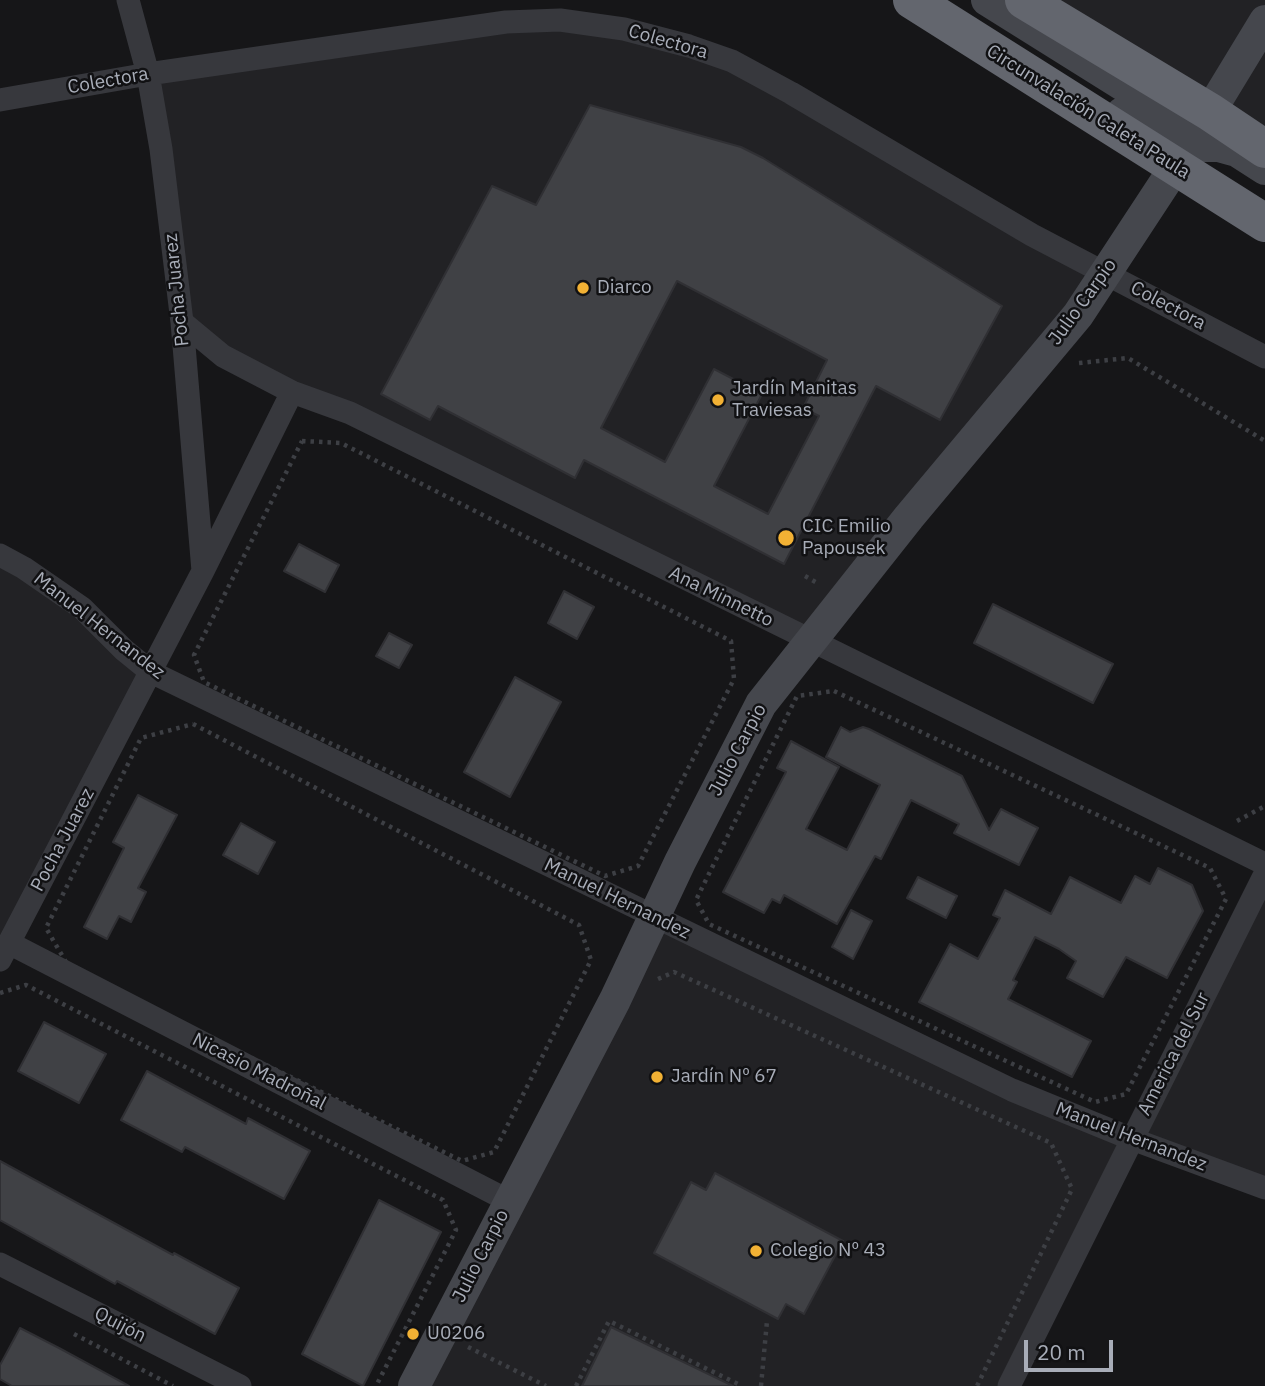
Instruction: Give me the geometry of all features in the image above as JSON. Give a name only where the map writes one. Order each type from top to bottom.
[{"type":"highway","name":"Circunvalación Caleta Paula","points":[[912,0],[951,24],[1192,138],[1265,149]]},
{"type":"highway","name":"Circunvalación Caleta Paula","points":[[1024,0],[1192,138],[1265,223]]},
{"type":"street","points":[[987,0],[1150,102],[1192,138],[1237,151],[1265,169]]},
{"type":"street","name":"Pocha Juarez","points":[[130,4],[148,74],[161,149],[182,322],[203,572]]},
{"type":"street","name":"Colectora","points":[[0,100],[148,74],[506,22],[560,20],[624,29],[689,46],[732,61],[1032,235],[1265,357]]},
{"type":"street","name":"Julio Carpio","points":[[414,1386],[615,1000],[761,704],[909,517],[1078,315],[1265,20]]},
{"type":"street","name":"Ana Minnetto","points":[[182,322],[223,356],[292,392],[349,413],[1265,864]]},
{"type":"street","name":"Pocha Juarez","points":[[4,951],[203,572],[292,392]]},
{"type":"street","name":"Manuel Hernandez","points":[[0,555],[24,568],[82,608],[124,650],[151,672],[1012,1090],[1132,1139],[1265,1188]]},
{"type":"street","name":"America del Sur","points":[[1009,1386],[1265,874]]},
{"type":"street","name":"Nicasio Madroñal","points":[[4,951],[509,1202]]},
{"type":"street","name":"Quijón","points":[[0,1264],[240,1386]]},
{"type":"path","points":[[1073,363],[1128,358],[1265,441]]},
{"type":"path","points":[[302,441],[341,443],[731,642],[734,679],[638,866],[605,876],[204,682],[194,655],[302,441]]},
{"type":"path","points":[[834,691],[1210,868],[1226,899],[1126,1094],[1095,1102],[709,924],[696,900],[797,696],[834,691]]},
{"type":"path","points":[[193,724],[579,925],[591,960],[494,1152],[462,1161],[70,968],[46,928],[141,738],[193,724]]},
{"type":"path","points":[[650,983],[674,972],[1051,1143],[1072,1189],[977,1386]]},
{"type":"path","points":[[0,993],[26,985],[443,1200],[456,1230],[376,1386]]},
{"type":"path","points":[[576,1386],[609,1321],[743,1386]]},
{"type":"path","points":[[761,1386],[767,1321]]},
{"type":"path","points":[[62,1328],[173,1386]]},
{"type":"path","points":[[463,1344],[545,1386]]},
{"type":"shaded area","points":[[1024,0],[1265,0],[1265,149]]},
{"type":"shaded area","points":[[506,22],[689,46],[1105,273],[811,642],[350,413],[182,322],[148,74]]},
{"type":"shaded area","points":[[0,555],[151,672],[0,959]]},
{"type":"shaded area","points":[[1265,874],[1265,1188],[1132,1139],[1009,1386],[414,1386],[654,918],[1131,1139]]},
{"type":"building","points":[[590,105],[741,147],[1002,306],[940,420],[876,386],[784,564],[584,460],[575,478],[438,406],[430,420],[381,394],[492,186],[536,205]],"holes":[[[677,281],[827,360],[803,408],[819,416],[768,514],[714,486],[762,394],[714,369],[665,462],[601,428]]]},
{"type":"building","points":[[299,544],[339,565],[325,592],[284,571]]},
{"type":"building","points":[[564,591],[594,607],[577,639],[548,623]]},
{"type":"building","points":[[993,604],[1113,664],[1093,703],[974,643]]},
{"type":"building","points":[[389,633],[412,645],[399,668],[376,656]]},
{"type":"building","points":[[515,677],[561,702],[510,797],[464,772]]},
{"type":"building","points":[[841,727],[850,732],[863,727],[869,729],[962,776],[989,830],[1001,809],[1038,828],[1019,865],[954,833],[959,824],[911,800],[881,859],[875,856],[837,924],[784,895],[780,903],[772,899],[764,913],[723,892],[786,772],[777,768],[791,741],[839,767],[806,829],[847,850],[880,785],[826,757]]},
{"type":"building","points":[[138,795],[177,815],[138,888],[146,892],[131,922],[119,916],[107,939],[84,927],[124,848],[113,842]]},
{"type":"building","points":[[241,823],[275,842],[258,874],[223,855]]},
{"type":"building","points":[[1158,868],[1192,885],[1203,911],[1167,978],[1126,957],[1103,997],[1067,978],[1076,961],[1035,937],[1013,980],[1017,982],[1008,999],[1091,1041],[1072,1077],[919,1002],[950,944],[978,959],[1000,918],[993,915],[1005,890],[1051,914],[1070,877],[1121,903],[1135,876],[1150,884]]},
{"type":"building","points":[[918,877],[957,896],[946,918],[907,898]]},
{"type":"building","points":[[851,910],[872,921],[853,959],[832,947]]},
{"type":"building","points":[[44,1022],[106,1054],[79,1103],[18,1071]]},
{"type":"building","points":[[147,1071],[246,1124],[248,1118],[310,1151],[284,1199],[185,1147],[182,1152],[121,1120]]},
{"type":"building","points":[[0,1161],[239,1288],[215,1334],[117,1281],[115,1284],[0,1220]]},
{"type":"building","points":[[715,1173],[843,1241],[804,1314],[786,1304],[778,1319],[654,1253],[691,1182],[706,1190]]},
{"type":"building","points":[[379,1200],[441,1232],[363,1386],[302,1354]]},
{"type":"building","points":[[611,1327],[733,1386],[582,1386]]},
{"type":"building","points":[[20,1328],[129,1386],[12,1386],[0,1379],[0,1365]]},
{"type":"place","name":"Diarco","points":[[583,288]]},
{"type":"place","name":"Jardín Manitas Traviesas","points":[[718,400]]},
{"type":"place","name":"CIC Emilio Papousek","points":[[786,538]]},
{"type":"place","name":"Jardín Nº 67","points":[[657,1077]]},
{"type":"place","name":"Colegio Nº 43","points":[[756,1251]]},
{"type":"place","name":"U0206","points":[[413,1334]]}]
